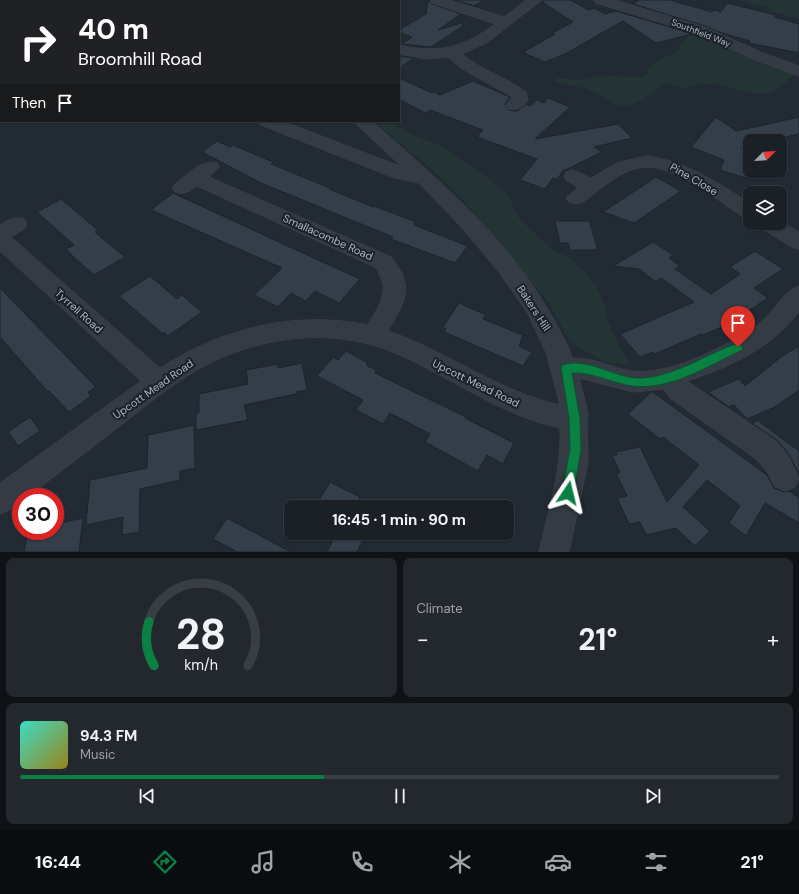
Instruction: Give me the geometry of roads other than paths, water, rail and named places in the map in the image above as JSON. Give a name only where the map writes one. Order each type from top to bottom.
[{"type":"street","points":[[437,0],[504,22]]},
{"type":"street","points":[[400,49],[418,55],[450,51],[473,45],[535,0]]},
{"type":"street","name":"Southfield Way","points":[[601,0],[700,30],[758,56],[799,71]]},
{"type":"street","points":[[450,51],[457,59],[472,68],[514,89],[520,95],[520,100],[514,105]]},
{"type":"street","points":[[270,122],[399,173],[426,180]]},
{"type":"street","name":"Bakers Hill","points":[[363,122],[455,208],[514,277],[552,334],[566,368],[575,418],[575,449],[568,493],[554,552]]},
{"type":"street","name":"Pine Close","points":[[576,198],[630,164],[653,161],[665,163],[679,169],[743,208]]},
{"type":"street","points":[[573,176],[592,187]]},
{"type":"street","name":"Smallacombe Road","points":[[196,178],[383,262],[395,278],[396,287],[392,302],[374,336]]},
{"type":"street","points":[[779,230],[799,242]]},
{"type":"street","name":"Tyrrell Road","points":[[6,232],[159,382]]},
{"type":"street","points":[[566,368],[586,368],[629,381],[642,382],[669,379],[728,352],[768,331],[778,322],[799,294]]},
{"type":"street","name":"Upcott Mead Road","points":[[0,500],[159,382],[201,356],[254,336],[284,331],[315,329],[346,330],[374,336],[400,345],[533,410],[561,417],[575,418]]},
{"type":"street","points":[[669,379],[679,390],[766,450],[778,464],[785,478]]}]
